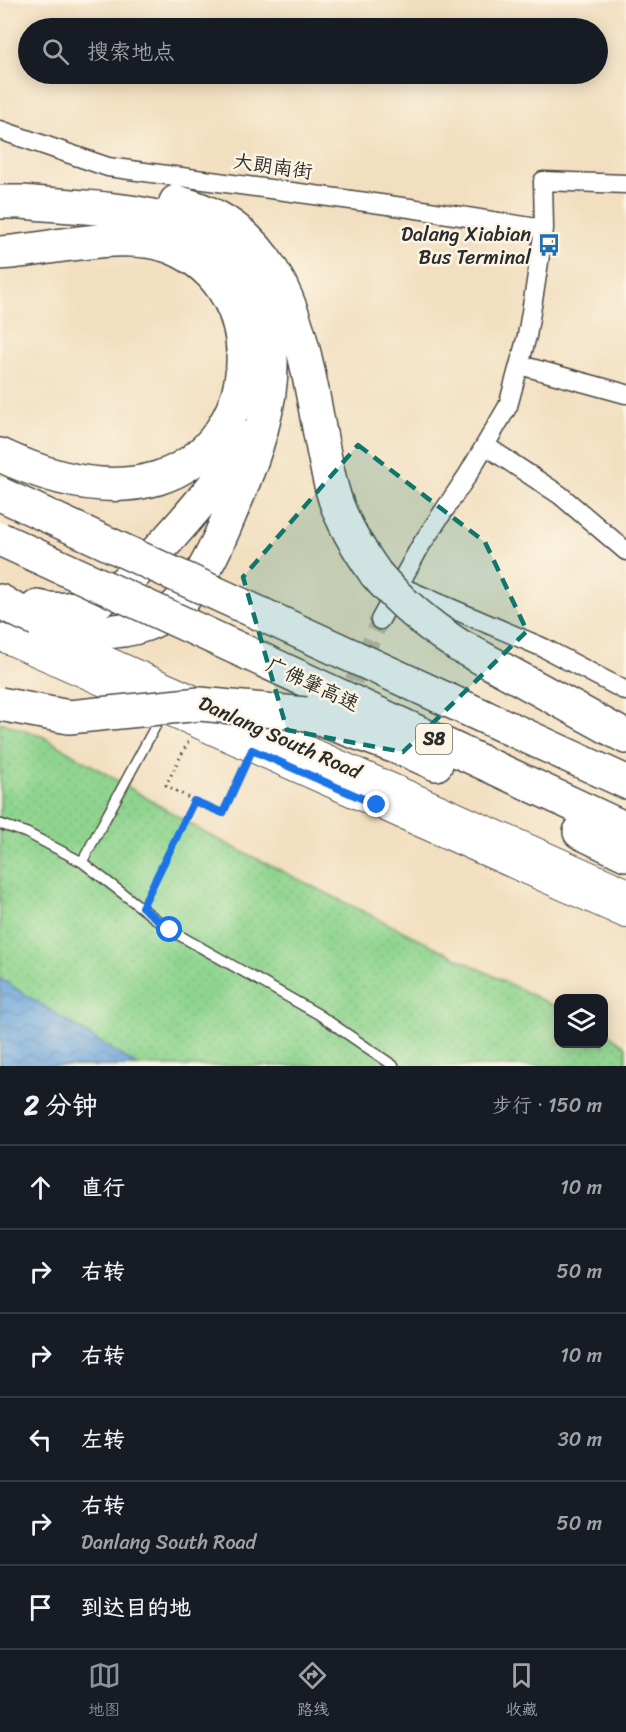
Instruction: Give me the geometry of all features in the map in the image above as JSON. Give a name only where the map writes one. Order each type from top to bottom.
[{"type":"highway","points":[[4,202],[96,195],[158,198],[184,204],[206,213],[229,226],[253,246],[273,272],[290,304],[306,357],[332,489],[346,526],[387,580],[402,604],[426,625],[458,645],[626,737]]},
{"type":"highway","points":[[0,601],[38,619],[64,627],[104,633],[140,626],[161,617],[183,599],[203,572],[249,469],[265,420],[273,358],[269,332],[259,301],[247,280],[226,256],[197,233],[160,218],[4,202]]},
{"type":"highway","points":[[0,253],[75,244],[136,241],[169,247],[192,258],[219,281],[242,332],[242,386],[233,411],[218,435],[196,458],[156,478],[122,483],[75,482],[0,455]]},
{"type":"highway","points":[[0,592],[18,602],[41,608],[61,609],[99,600],[129,579],[233,462],[260,413],[272,377]]},
{"type":"highway","name":"S8","points":[[0,494],[626,782]]},
{"type":"highway","name":"广佛肇高速","points":[[0,539],[626,829]]},
{"type":"highway","points":[[0,705],[69,717],[200,704],[306,714],[410,752],[626,854]]},
{"type":"street","name":"大朗南街","points":[[0,130],[108,167],[410,208],[544,229]]},
{"type":"street","points":[[380,620],[387,580],[421,545],[486,446],[508,406],[527,336],[544,229],[543,181],[626,184]]},
{"type":"street","points":[[520,365],[626,394]]},
{"type":"street","points":[[486,446],[560,495],[626,551]]},
{"type":"street","points":[[387,580],[544,648],[626,691]]},
{"type":"street","name":"Danlang South Road","points":[[0,612],[626,891]]},
{"type":"street","name":"Danlang South Road","points":[[0,637],[252,750],[321,757],[626,915]]},
{"type":"lane","points":[[82,862],[164,712]]},
{"type":"lane","points":[[0,824],[27,833],[82,862],[170,930],[318,1014],[394,1066]]},
{"type":"path","points":[[196,726],[166,785],[194,801],[223,813],[252,750]]},
{"type":"path","points":[[142,907],[194,801]]},
{"type":"highlighted area","points":[[358,445],[485,542],[527,631],[403,752],[287,730],[243,577]]},
{"type":"green space","points":[[0,722],[44,737],[209,835],[554,1006],[554,1048],[608,1048],[608,1033],[626,1047],[626,1066],[0,1066]]},
{"type":"water","points":[[1,979],[138,1066],[0,1066]]},
{"type":"tunnel","points":[[343,706],[380,620]]},
{"type":"place","name":"Dalang Xiabian Bus Terminal","points":[[549,245]]},
{"type":"route","points":[[170,930],[142,907],[194,801],[223,813],[252,750],[377,805]]}]
